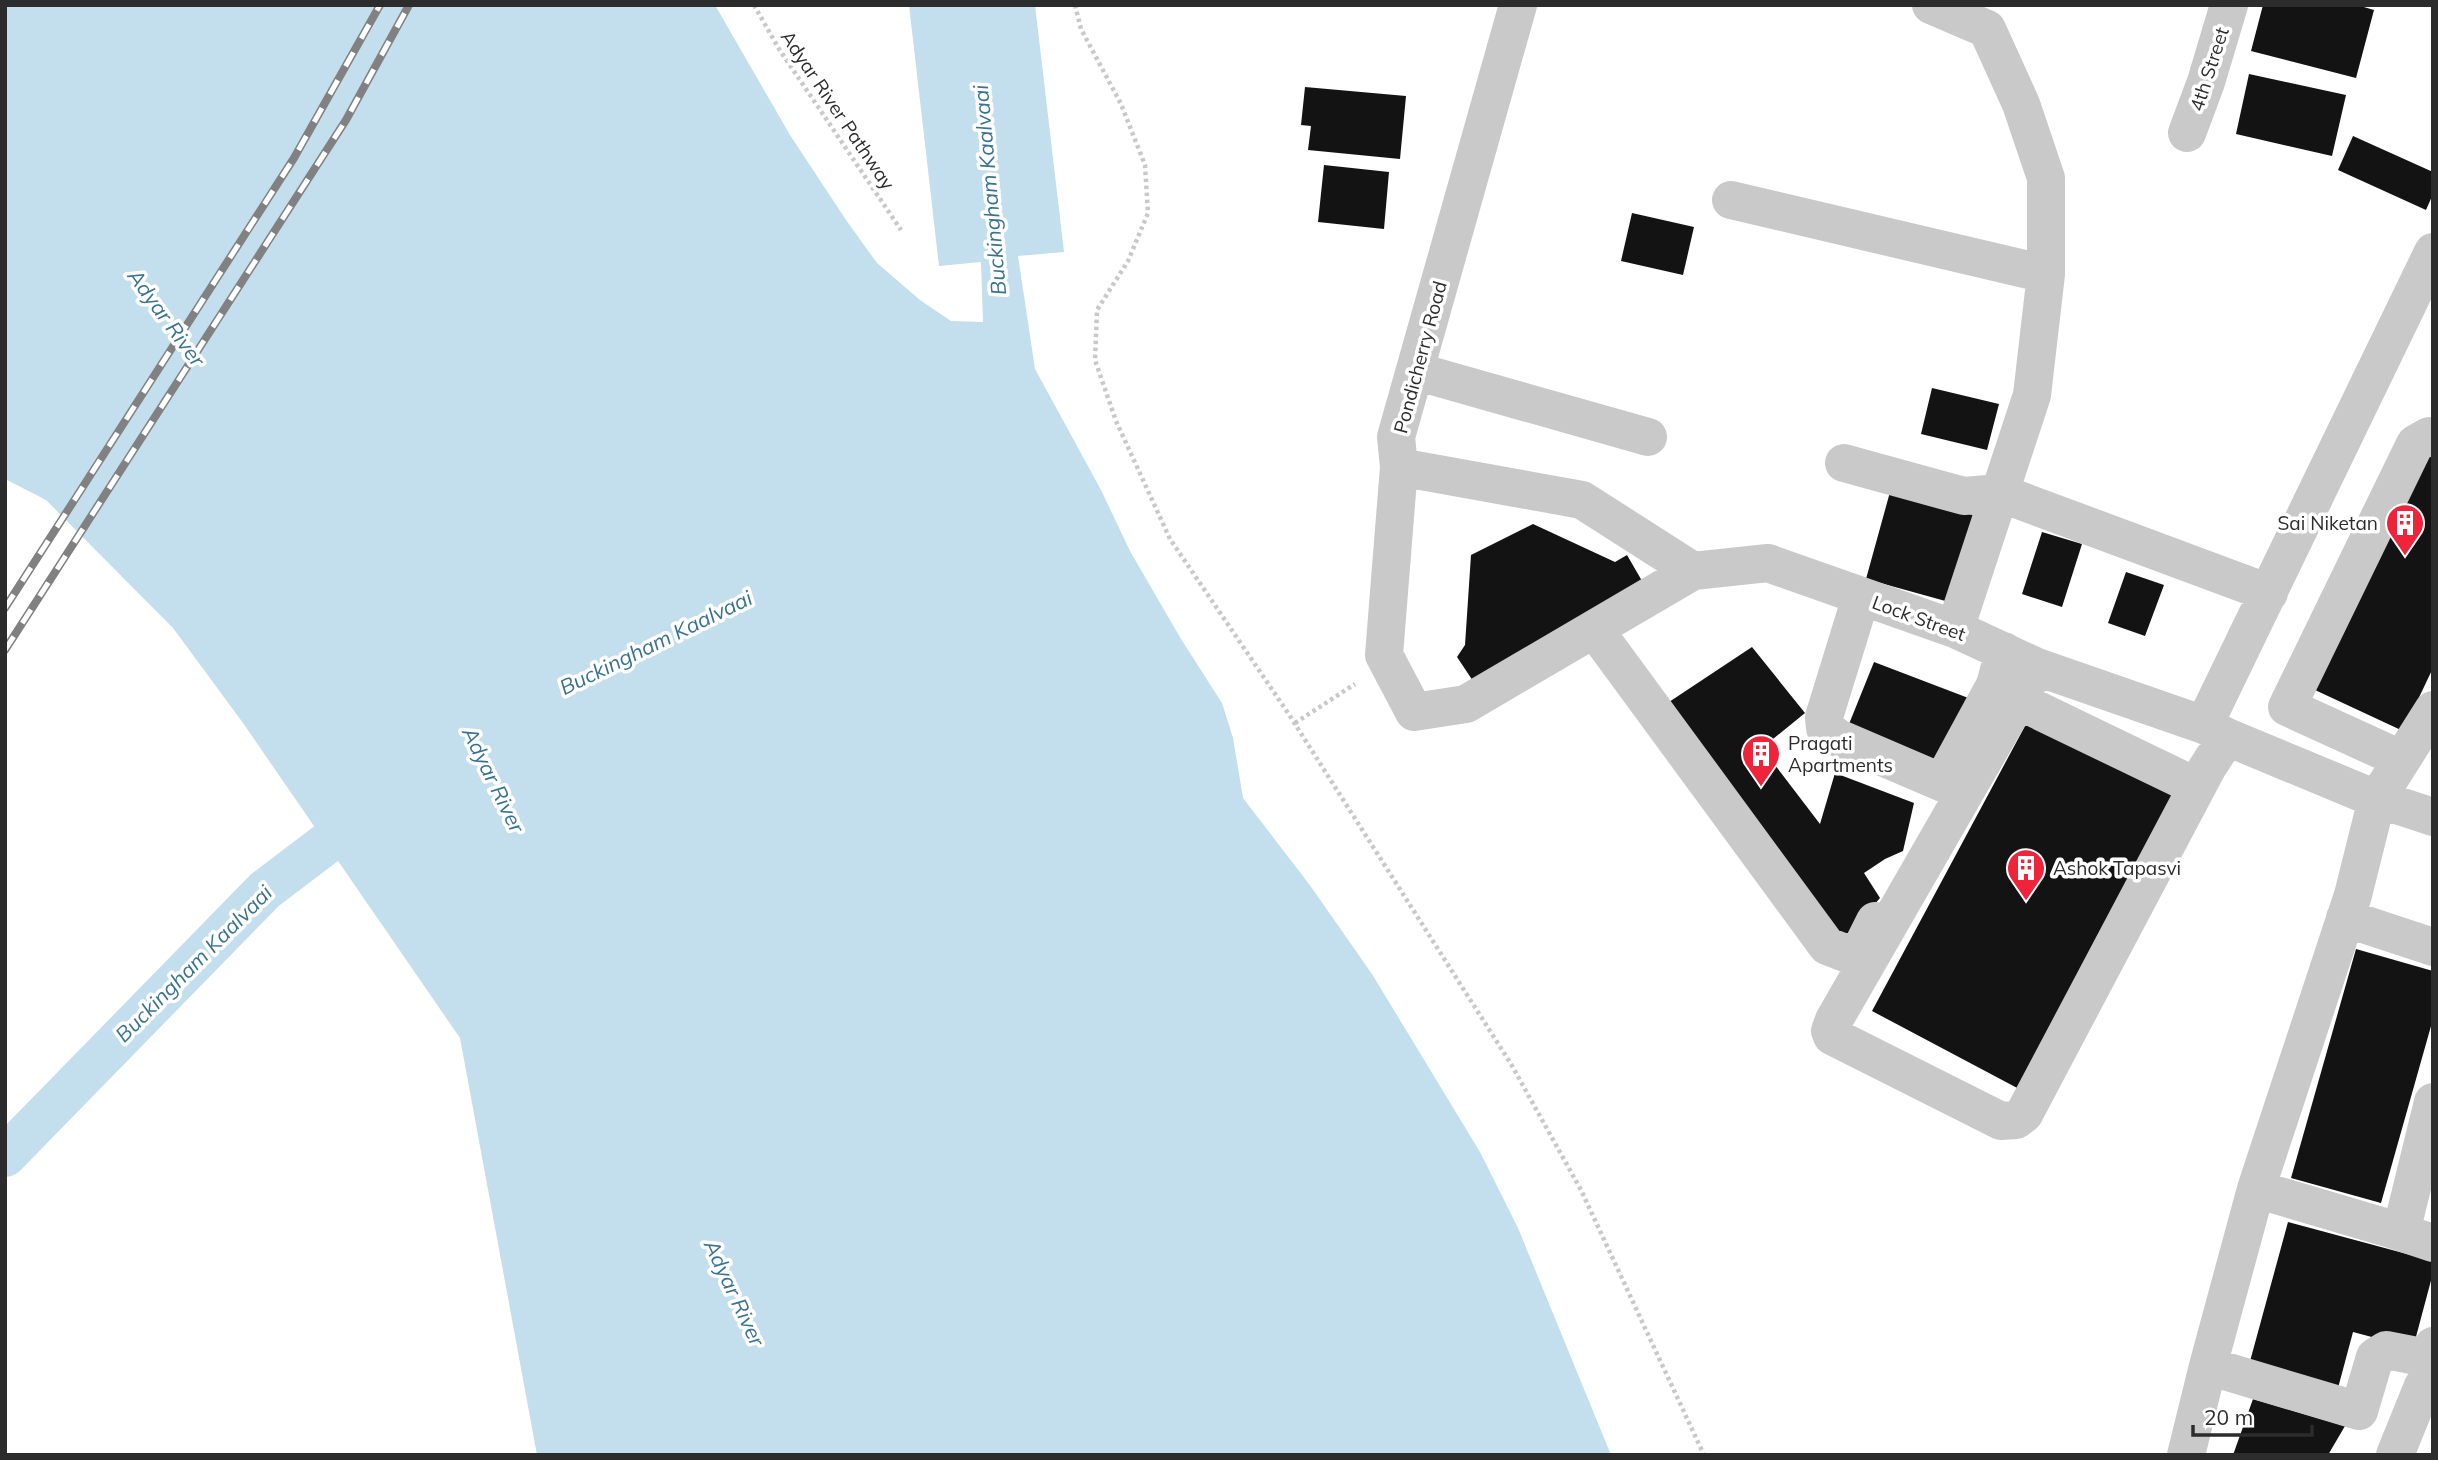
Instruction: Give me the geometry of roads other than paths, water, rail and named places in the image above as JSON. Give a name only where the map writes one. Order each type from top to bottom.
[{"type":"street","name":"Pondicherry Road","points":[[1414,712],[1384,655],[1399,467],[1396,437],[1518,5]]},
{"type":"street","points":[[1931,5],[1987,29],[2021,104],[2046,178],[2046,274],[2032,395],[1955,629]]},
{"type":"street","name":"4th Street","points":[[2188,133],[2229,5]]},
{"type":"street","points":[[1731,200],[2046,274]]},
{"type":"street","points":[[2020,659],[2019,701],[1830,1031],[1832,1036],[2001,1121],[2016,1120],[2024,1114],[2197,787],[2223,734],[2269,593],[2433,252]]},
{"type":"street","points":[[1415,371],[1648,437]]},
{"type":"street","points":[[2223,734],[2287,708],[2415,444],[2429,436],[2433,438]]},
{"type":"street","points":[[1844,463],[1964,496],[2000,493],[2269,593]]},
{"type":"street","points":[[1399,467],[1582,500],[1693,571]]},
{"type":"street","name":"Lock Street","points":[[1414,712],[1466,704],[1693,571],[1768,563],[1955,629],[2020,659],[2223,734],[2373,797],[2433,817]]},
{"type":"street","points":[[1861,597],[1824,717],[1825,728],[1838,738],[1943,783]]},
{"type":"street","points":[[1595,630],[1827,946],[1848,954],[1862,947],[1995,685],[2020,659]]},
{"type":"street","points":[[2186,1455],[2256,1189],[2345,918],[2373,797],[2392,755],[2433,685]]},
{"type":"street","points":[[2019,701],[2197,787]]},
{"type":"street","points":[[2287,708],[2392,755]]},
{"type":"street","points":[[2373,797],[2433,710]]},
{"type":"street","points":[[2345,918],[2433,947]]},
{"type":"street","points":[[2391,1229],[2404,1220],[2433,1101]]},
{"type":"street","points":[[2256,1189],[2433,1242]]},
{"type":"street","points":[[2208,1366],[2359,1412],[2375,1357],[2386,1350],[2422,1357],[2431,1353],[2433,1346]]},
{"type":"street","points":[[2395,1455],[2423,1386],[2433,1384]]},
{"type":"water","name":"Adyar River","points":[[5,5],[715,5],[790,135],[877,263],[920,300],[951,321],[983,322],[981,262],[939,266],[909,5],[1035,5],[1064,252],[1018,256],[1035,369],[1101,490],[1130,551],[1222,703],[1233,738],[1243,798],[1309,884],[1372,974],[1480,1152],[1518,1228],[1611,1455],[537,1455],[460,1038],[243,723],[173,628],[46,500],[5,479]]},
{"type":"waterway","name":"Buckingham Kaalvaai","points":[[5,1156],[265,890],[373,808]]},
{"type":"railway","points":[[5,608],[294,158],[380,5]]},
{"type":"railway","points":[[5,650],[346,120],[409,5]]},
{"type":"place","name":"Sai Niketan","points":[[2405,557]]},
{"type":"place","name":"Pragati Apartments","points":[[1761,788]]},
{"type":"place","name":"Ashok Tapasvi","points":[[2026,902]]}]
